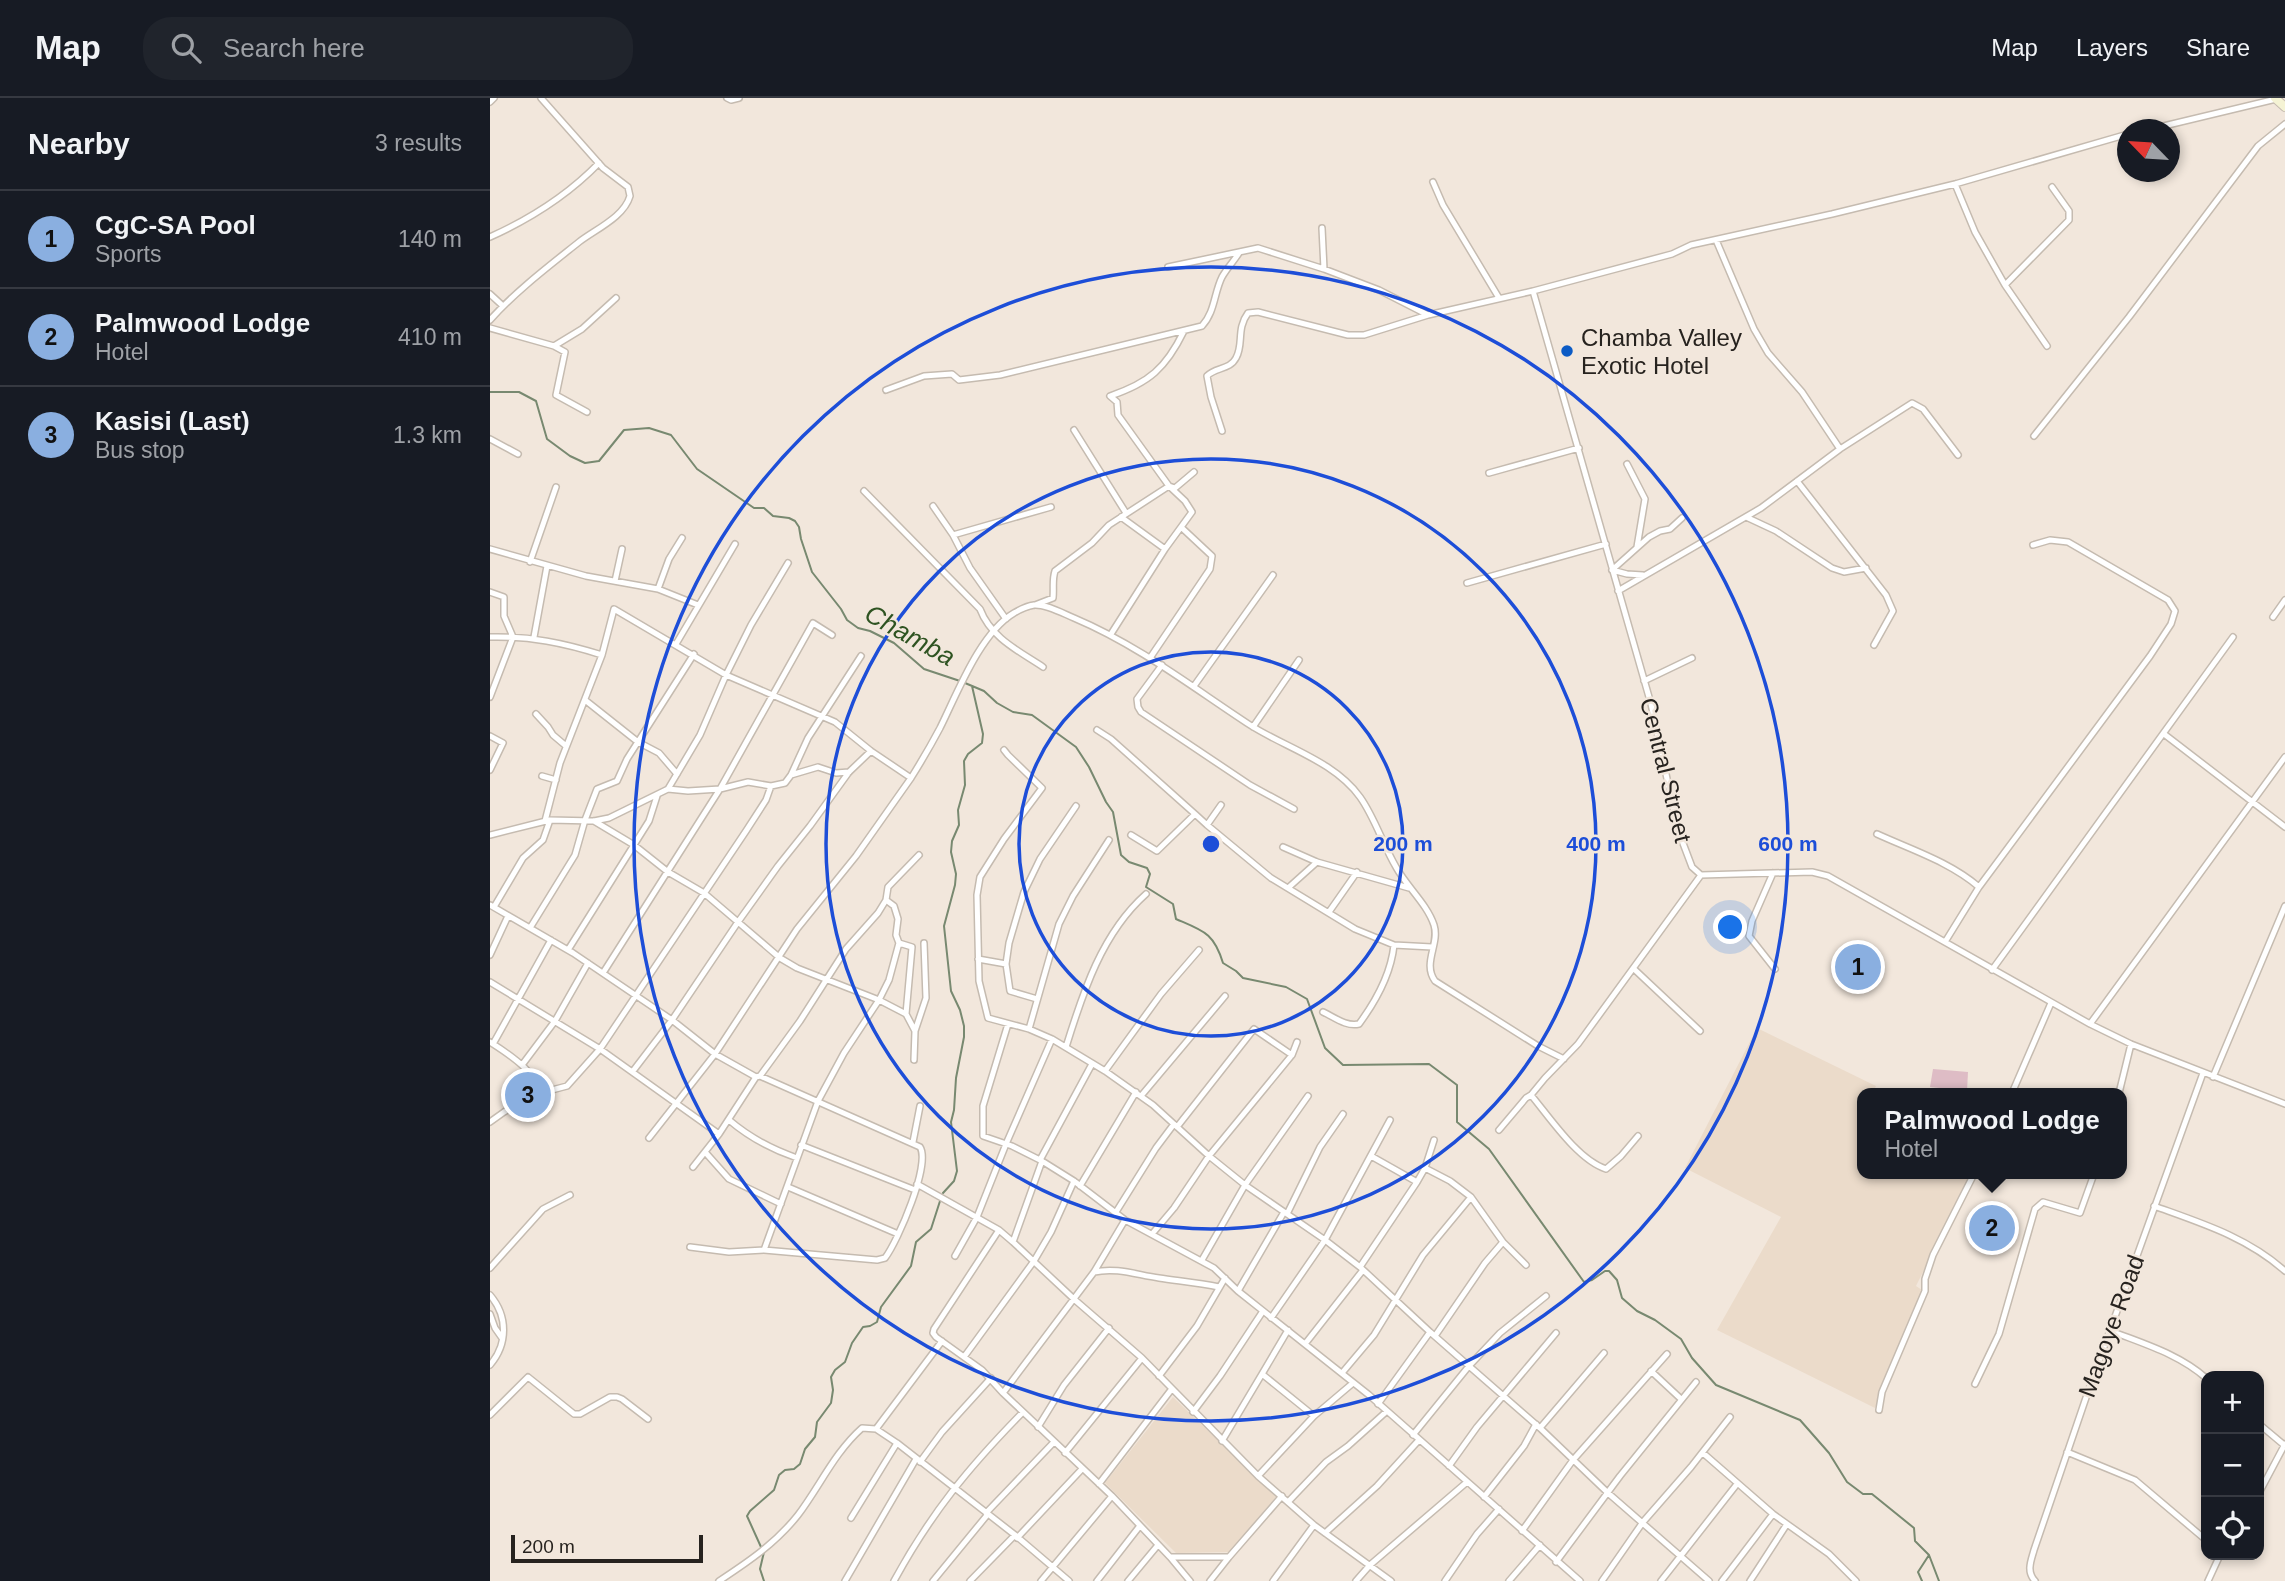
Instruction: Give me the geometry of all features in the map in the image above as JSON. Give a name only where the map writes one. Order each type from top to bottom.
[{"type":"main road","points":[[2277,98],[2285,107]]},
{"type":"street","points":[[490,102],[494,98]]},
{"type":"street","points":[[490,320],[580,241],[615,216],[631,195],[628,187],[607,172],[541,98]]},
{"type":"street","points":[[727,98],[739,98]]},
{"type":"street","points":[[2180,122],[2277,98]]},
{"type":"street","points":[[2034,436],[2121,327],[2258,146],[2285,124]]},
{"type":"street","points":[[1222,430],[1208,389],[1207,376],[1234,361],[1242,323],[1248,313],[1258,312],[1348,335],[1364,335],[1428,315],[1533,291],[1672,254],[1691,245],[1832,215],[1955,184],[2117,137]]},
{"type":"street","points":[[490,237],[528,219],[580,182],[599,163]]},
{"type":"street","points":[[1433,182],[1443,205],[1499,298]]},
{"type":"street","points":[[1955,184],[1975,232],[2005,285],[2047,346]]},
{"type":"street","points":[[2005,285],[2068,220],[2069,211],[2052,187]]},
{"type":"street","points":[[1322,228],[1324,269]]},
{"type":"street","points":[[1689,238],[1691,245]]},
{"type":"street","points":[[1716,240],[1754,330],[1768,353],[1802,393],[1840,449]]},
{"type":"street","points":[[1168,267],[1258,248],[1379,290],[1428,315]]},
{"type":"street","points":[[886,390],[924,376],[951,374],[959,380],[1000,375],[1202,326],[1207,321],[1221,279],[1239,253]]},
{"type":"street","name":"Central Street","points":[[1533,291],[1644,681],[1678,830],[1692,867],[1701,875],[1812,872],[1828,876],[2090,1024],[2131,1044],[2285,1104]]},
{"type":"street","points":[[490,294],[503,306]]},
{"type":"street","points":[[554,346],[582,329],[616,298]]},
{"type":"street","points":[[490,328],[554,346],[565,352],[556,396],[587,412]]},
{"type":"street","points":[[1111,634],[1192,510],[1169,486],[1118,415],[1117,402],[1110,396],[1133,388],[1150,378],[1164,364],[1184,331]]},
{"type":"street","points":[[1618,591],[1745,517],[1840,449],[1912,403],[1923,409],[1958,455]]},
{"type":"street","points":[[1074,430],[1123,515],[1165,549]]},
{"type":"street","points":[[490,439],[518,454]]},
{"type":"street","points":[[1489,473],[1579,448]]},
{"type":"street","points":[[1627,464],[1645,499],[1637,547]]},
{"type":"street","points":[[1169,486],[1175,488],[1194,472]]},
{"type":"street","points":[[1797,481],[1886,595],[1893,611],[1874,645]]},
{"type":"street","points":[[649,1138],[715,1054],[797,929],[863,846],[912,778],[940,729],[968,668],[993,633],[1014,613],[1053,598],[1055,571],[1093,542],[1109,525],[1169,486]]},
{"type":"street","points":[[530,562],[556,487]]},
{"type":"street","points":[[864,491],[980,609],[993,633],[1044,667]]},
{"type":"street","points":[[933,506],[953,535],[970,568],[1006,619]]},
{"type":"street","points":[[953,535],[1051,507]]},
{"type":"street","points":[[1745,517],[1776,531],[1832,568],[1844,572],[1866,568]]},
{"type":"street","points":[[1612,570],[1637,547],[1660,531],[1670,529],[1682,518]]},
{"type":"street","points":[[1150,658],[1210,569],[1212,556],[1181,528]]},
{"type":"street","points":[[658,589],[669,559],[682,538]]},
{"type":"street","points":[[1945,942],[1979,887],[2150,656],[2171,624],[2175,611],[2168,600],[2076,546],[2050,540],[2033,545]]},
{"type":"street","points":[[676,644],[735,544]]},
{"type":"street","points":[[1467,583],[1606,544]]},
{"type":"street","points":[[490,549],[530,562],[658,589],[698,605]]},
{"type":"street","points":[[615,581],[622,549]]},
{"type":"street","points":[[490,835],[547,820],[594,821],[618,815],[668,789],[700,735],[751,625],[788,563]]},
{"type":"street","points":[[534,638],[547,566]]},
{"type":"street","points":[[1612,570],[1644,576]]},
{"type":"street","points":[[1194,686],[1273,575]]},
{"type":"street","points":[[490,592],[504,597],[504,616],[513,637],[490,696]]},
{"type":"street","points":[[2273,617],[2285,600]]},
{"type":"street","points":[[1035,605],[1111,634],[1254,727],[1333,770],[1362,800],[1386,849],[1434,925],[1430,975],[1435,981],[1516,1032],[1564,1059]]},
{"type":"street","points":[[690,1247],[729,1252],[764,1250],[877,1260],[886,1258],[916,1187],[923,1152],[913,1142],[758,1076],[715,1054],[637,995],[568,950],[492,906],[523,858],[543,840],[566,747],[602,655],[614,609],[726,675],[839,725],[871,751],[912,778]]},
{"type":"street","points":[[603,973],[720,789],[813,623],[832,635]]},
{"type":"street","points":[[490,637],[534,638],[568,644],[602,655]]},
{"type":"street","points":[[1992,970],[2233,637]]},
{"type":"street","points":[[530,928],[575,855],[597,789],[616,782],[627,759],[694,654]]},
{"type":"street","points":[[668,789],[688,791],[720,789],[748,782],[771,786],[785,782],[821,716],[861,656]]},
{"type":"street","points":[[1644,681],[1692,658]]},
{"type":"street","points":[[1254,727],[1299,660]]},
{"type":"street","points":[[1162,665],[1137,699],[1141,712],[1251,785],[1294,809]]},
{"type":"street","points":[[585,700],[638,742],[659,753],[677,774]]},
{"type":"street","points":[[536,714],[566,747]]},
{"type":"street","points":[[1097,730],[1111,738],[1254,865],[1287,888],[1354,929],[1394,945],[1433,947]]},
{"type":"street","points":[[2164,734],[2285,827]]},
{"type":"street","points":[[490,736],[503,743],[490,770]]},
{"type":"street","points":[[1004,750],[1042,788],[980,877],[979,981],[988,1018],[1052,1039],[1139,1094],[1245,1185],[1325,1240],[1361,1269],[1709,1581]]},
{"type":"street","points":[[633,1071],[673,1020],[738,922],[849,772],[871,751]]},
{"type":"street","points":[[2090,1024],[2285,757]]},
{"type":"street","points":[[791,775],[818,767],[836,773],[849,772]]},
{"type":"street","points":[[542,776],[556,780]]},
{"type":"street","points":[[490,1122],[533,1096],[567,1086],[600,1049],[752,822],[771,786]]},
{"type":"street","points":[[568,950],[650,819],[657,796]]},
{"type":"street","points":[[1207,825],[1221,805]]},
{"type":"street","points":[[1037,999],[1010,991],[1006,964],[1009,943],[1024,892],[1040,859],[1076,806]]},
{"type":"street","points":[[1131,835],[1157,851],[1195,814]]},
{"type":"street","points":[[594,821],[634,845],[668,872],[704,893],[780,958],[797,968],[879,1000],[906,1014]]},
{"type":"street","points":[[1877,834],[1959,872],[1979,887]]},
{"type":"street","points":[[1029,1030],[1059,924],[1080,885],[1110,840]]},
{"type":"street","points":[[1283,847],[1317,862],[1409,888]]},
{"type":"street","points":[[693,1167],[800,1021],[846,949],[886,900],[888,887],[919,855]]},
{"type":"street","points":[[1287,888],[1317,862]]},
{"type":"street","points":[[1329,912],[1357,872]]},
{"type":"street","points":[[1773,873],[1752,921],[1749,936],[1775,969]]},
{"type":"street","points":[[1499,1130],[1564,1059],[1634,969],[1701,875]]},
{"type":"street","points":[[1066,1047],[1092,970],[1121,922],[1146,894]]},
{"type":"street","points":[[764,1250],[818,1101],[889,980],[899,943],[896,935],[897,914],[894,906],[886,900]]},
{"type":"street","points":[[2213,1077],[2285,906]]},
{"type":"street","points":[[490,955],[509,916]]},
{"type":"street","points":[[533,1096],[532,1077],[522,1065],[492,1043],[551,940]]},
{"type":"street","points":[[899,943],[912,947],[906,1014],[915,1031]]},
{"type":"street","points":[[914,1060],[915,1031],[926,998],[924,943]]},
{"type":"street","points":[[1323,1012],[1353,1026],[1359,1024],[1380,992],[1394,945]]},
{"type":"street","points":[[1105,1071],[1161,994],[1199,950]]},
{"type":"street","points":[[978,959],[1006,964]]},
{"type":"street","points":[[522,1065],[555,1021],[588,963]]},
{"type":"street","points":[[1634,969],[1700,1031]]},
{"type":"street","points":[[490,982],[600,1049],[719,1134]]},
{"type":"street","points":[[1080,1186],[1139,1094],[1225,996]]},
{"type":"street","points":[[2014,1088],[2051,1003]]},
{"type":"street","points":[[1008,1024],[983,1106],[983,1136],[1041,1161],[1074,1181],[1125,1220],[1202,1260],[1387,1411],[1540,1545],[1571,1578],[1580,1581]]},
{"type":"street","points":[[1116,1212],[1156,1148],[1254,1029],[1292,1055]]},
{"type":"street","points":[[955,1256],[977,1217],[1052,1039]]},
{"type":"street","points":[[1152,1234],[1174,1208],[1209,1156],[1292,1055],[1297,1042]]},
{"type":"street","points":[[2120,1088],[2131,1044]]},
{"type":"street","points":[[1013,1242],[1041,1161],[1092,1064]]},
{"type":"street","name":"Magoye Road","points":[[2035,1581],[2029,1567],[2067,1452],[2203,1073]]},
{"type":"street","points":[[1531,1095],[1569,1141],[1597,1166],[1606,1169],[1614,1164],[1638,1136]]},
{"type":"street","points":[[1202,1260],[1245,1185],[1308,1096]]},
{"type":"street","points":[[913,1142],[920,1106]]},
{"type":"street","points":[[1238,1291],[1285,1213],[1320,1147],[1343,1114]]},
{"type":"street","points":[[729,1120],[749,1137],[797,1158]]},
{"type":"street","points":[[1271,1318],[1325,1240],[1390,1120]]},
{"type":"street","points":[[1305,1344],[1361,1269],[1417,1182],[1425,1168],[1434,1140]]},
{"type":"street","points":[[801,1145],[916,1187],[999,1230],[1142,1358],[1258,1476],[1314,1525],[1391,1581]]},
{"type":"street","points":[[705,1152],[729,1179],[781,1204]]},
{"type":"street","points":[[1371,1156],[1417,1182]]},
{"type":"street","points":[[1425,1168],[1450,1181],[1471,1197],[1503,1242],[1526,1265]]},
{"type":"street","points":[[1879,1410],[1882,1392],[1925,1290],[1925,1279],[1933,1255],[1971,1179]]},
{"type":"street","points":[[1975,1384],[1999,1334],[2035,1209],[2043,1202],[2080,1213],[2092,1179]]},
{"type":"street","points":[[964,1357],[1034,1261],[1051,1232],[1074,1181]]},
{"type":"street","points":[[788,1187],[898,1234]]},
{"type":"street","points":[[490,1268],[543,1209],[570,1195]]},
{"type":"street","points":[[1342,1373],[1374,1335],[1423,1255],[1471,1197]]},
{"type":"street","points":[[2154,1206],[2228,1233],[2262,1252],[2285,1271]]},
{"type":"street","points":[[1003,1393],[1075,1300],[1125,1220]]},
{"type":"street","points":[[999,1230],[934,1329],[936,1337],[991,1378],[1065,1454],[1112,1496],[1188,1580]]},
{"type":"street","points":[[1378,1404],[1503,1242]]},
{"type":"street","points":[[1094,1272],[1128,1271],[1219,1287]]},
{"type":"street","points":[[1159,1376],[1197,1326],[1225,1278]]},
{"type":"street","points":[[490,1295],[502,1314],[502,1349],[490,1365]]},
{"type":"street","points":[[1413,1435],[1469,1366],[1513,1322],[1546,1296]]},
{"type":"street","points":[[1193,1412],[1263,1311]]},
{"type":"street","points":[[490,1314],[502,1338]]},
{"type":"street","points":[[1038,1427],[1064,1385],[1109,1328]]},
{"type":"street","points":[[1223,1441],[1288,1330]]},
{"type":"street","points":[[2111,1331],[2168,1353],[2201,1374]]},
{"type":"street","points":[[1449,1466],[1556,1333]]},
{"type":"street","points":[[876,1429],[942,1342]]},
{"type":"street","points":[[1484,1497],[1538,1426],[1604,1353]]},
{"type":"street","points":[[1522,1531],[1573,1460],[1668,1354]]},
{"type":"street","points":[[1065,1454],[1142,1358]]},
{"type":"street","points":[[1651,1371],[1681,1399]]},
{"type":"street","points":[[1262,1374],[1314,1416]]},
{"type":"street","points":[[490,1415],[528,1377],[574,1414],[580,1414],[610,1397],[617,1397],[648,1419]]},
{"type":"street","points":[[845,1581],[918,1460],[991,1378]]},
{"type":"street","points":[[1556,1562],[1696,1381]]},
{"type":"street","points":[[1258,1476],[1314,1416],[1353,1383]]},
{"type":"street","points":[[1099,1484],[1171,1390]]},
{"type":"street","points":[[1288,1502],[1326,1462],[1387,1411]]},
{"type":"street","points":[[894,1581],[911,1550],[953,1488],[1023,1412]]},
{"type":"street","points":[[1602,1581],[1643,1522],[1703,1453],[1730,1417]]},
{"type":"street","points":[[719,1581],[763,1551],[788,1527],[836,1457],[862,1428],[876,1429],[897,1443],[1069,1581]]},
{"type":"street","points":[[2264,1428],[2285,1445],[2264,1484]]},
{"type":"street","points":[[1325,1533],[1377,1486],[1419,1440]]},
{"type":"street","points":[[933,1581],[987,1513],[1054,1442]]},
{"type":"street","points":[[851,1518],[897,1443]]},
{"type":"street","points":[[2067,1452],[2135,1480],[2201,1536]]},
{"type":"street","points":[[1703,1453],[1773,1514],[1829,1554],[1854,1580]]},
{"type":"street","points":[[970,1581],[1082,1469]]},
{"type":"street","points":[[1356,1581],[1467,1482]]},
{"type":"street","points":[[1661,1581],[1737,1484]]},
{"type":"street","points":[[1041,1581],[1112,1496]]},
{"type":"street","points":[[1210,1581],[1282,1496]]},
{"type":"street","points":[[1446,1581],[1477,1534],[1499,1510]]},
{"type":"street","points":[[1722,1581],[1773,1514]]},
{"type":"street","points":[[1750,1581],[1787,1524]]},
{"type":"street","points":[[1273,1581],[1314,1525]]},
{"type":"street","points":[[1097,1581],[1139,1527]]},
{"type":"street","points":[[1128,1581],[1158,1545]]},
{"type":"street","points":[[1508,1581],[1540,1545]]},
{"type":"street","points":[[1170,1557],[1229,1557]]},
{"type":"street","points":[[2208,1581],[2218,1560]]},
{"type":"shaded area","points":[[1757,1028],[1876,1086],[1857,1088],[1857,1179],[1970,1179],[1916,1286],[1922,1290],[1875,1408],[1717,1330],[1781,1217],[1685,1168]]},
{"type":"shaded area","points":[[1933,1069],[1968,1072],[1967,1088],[1930,1087]]},
{"type":"shaded area","points":[[1173,1397],[1276,1497],[1230,1552],[1176,1553],[1105,1483]]},
{"type":"waterway","name":"Chamba","points":[[490,392],[519,392],[536,401],[547,439],[585,463],[599,461],[624,430],[649,428],[671,435],[697,469],[754,508],[764,508],[773,516],[795,521],[812,572],[847,620],[858,628],[894,643],[924,669],[960,681]]},
{"type":"waterway","points":[[965,683],[984,691],[1013,712],[1032,715],[1076,747],[1113,812],[1121,855],[1129,862],[1147,868],[1150,874],[1146,887],[1173,904],[1176,919],[1207,934],[1216,945],[1223,963],[1243,978],[1286,987],[1307,999],[1325,1048],[1343,1065],[1429,1064],[1457,1085],[1457,1122],[1489,1149],[1584,1282],[1609,1271],[1617,1280],[1622,1298],[1637,1311],[1681,1339],[1692,1358],[1716,1385],[1800,1420],[1829,1453],[1847,1482],[1863,1494],[1872,1494],[1914,1528],[1915,1541],[1929,1555],[1939,1581]]},
{"type":"waterway","points":[[943,1193],[954,1181],[957,1171],[951,1122],[964,1037],[960,1010],[951,991],[944,926],[955,885],[956,874],[951,852],[952,841],[959,825],[958,810],[965,785],[964,761],[968,754],[982,743],[983,734],[972,686]]},
{"type":"waterway","points":[[761,1547],[747,1516],[774,1490],[779,1475],[800,1464],[805,1449],[815,1437],[817,1422],[831,1403],[831,1377],[845,1362],[852,1343],[863,1327],[877,1322],[881,1307],[911,1266],[916,1242],[931,1229],[940,1201]]},
{"type":"waterway","points":[[764,1552],[760,1569],[764,1581]]},
{"type":"waterway","points":[[1922,1581],[1918,1572],[1929,1555]]},
{"type":"place","name":"Chamba Valley Exotic Hotel","points":[[1567,351]]},
{"type":"place","name":"CgC-SA Pool","points":[[1858,967]]},
{"type":"place","name":"Kasisi (Last)","points":[[528,1095]]},
{"type":"place","name":"Palmwood Lodge","points":[[1992,1228]]}]
